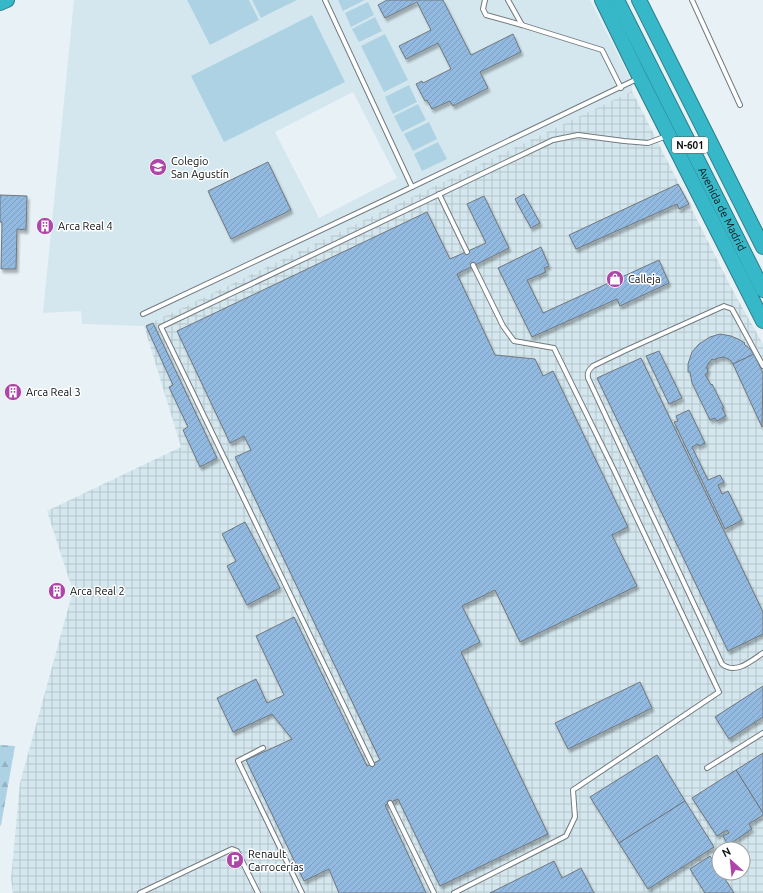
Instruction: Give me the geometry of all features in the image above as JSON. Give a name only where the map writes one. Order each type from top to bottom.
[{"type":"highway","points":[[0,2],[7,0]]},
{"type":"highway","points":[[602,0],[763,321]]},
{"type":"highway","name":"Avenida de Madrid","points":[[617,0],[763,290]]},
{"type":"highway","name":"Avenida de Madrid","points":[[639,0],[763,247]]},
{"type":"lane","points":[[325,0],[412,187]]},
{"type":"lane","points":[[485,0],[483,9],[486,15],[602,50],[621,88]]},
{"type":"lane","points":[[508,0],[522,25]]},
{"type":"lane","points":[[692,0],[740,105]]},
{"type":"lane","points":[[143,314],[640,78]]},
{"type":"lane","points":[[372,764],[161,328],[553,140],[578,135],[648,143],[669,136]]},
{"type":"lane","points":[[439,194],[467,252]]},
{"type":"lane","points":[[454,893],[566,836],[575,817],[573,790],[719,692],[554,348],[514,341],[503,326],[473,265]]},
{"type":"lane","points":[[763,366],[732,308],[724,306],[638,344],[593,366],[587,373],[722,664],[726,667],[735,669],[741,667],[763,653]]},
{"type":"lane","points":[[707,768],[763,733]]},
{"type":"lane","points":[[263,748],[238,761],[302,893]]},
{"type":"lane","points":[[390,802],[434,893]]},
{"type":"lane","points":[[140,893],[232,849],[238,851],[258,893]]},
{"type":"shaded area","name":"Colegio San Agustín","points":[[74,0],[187,0],[210,45],[259,20],[249,0],[252,0],[262,18],[297,0],[338,0],[344,11],[365,0],[387,0],[378,5],[385,18],[417,2],[431,30],[399,46],[406,59],[438,43],[451,69],[423,83],[422,81],[416,84],[425,101],[427,100],[432,109],[450,101],[453,106],[488,88],[480,72],[521,51],[513,34],[471,55],[443,0],[590,0],[632,82],[632,91],[144,326],[82,324],[81,311],[43,313]],"holes":[[[353,92],[397,178],[319,218],[275,132]],[[268,162],[291,211],[232,239],[208,191]]]},
{"type":"shaded area","points":[[632,91],[733,291],[763,344],[763,893],[13,893],[11,879],[20,783],[73,591],[47,511],[181,447],[144,326]]},
{"type":"green space","points":[[187,0],[249,0],[259,20],[210,45]]},
{"type":"green space","points":[[252,0],[297,0],[261,18]]},
{"type":"green space","points":[[338,0],[365,0],[343,11]]},
{"type":"green space","points":[[368,2],[374,15],[351,27],[345,13]]},
{"type":"green space","points":[[312,15],[345,82],[224,142],[191,76]]},
{"type":"green space","points":[[375,17],[382,31],[359,42],[352,29]]},
{"type":"green space","points":[[385,34],[408,80],[384,92],[361,46]]},
{"type":"green space","points":[[409,85],[417,102],[393,114],[385,97]]},
{"type":"green space","points":[[418,104],[426,120],[402,132],[394,116]]},
{"type":"green space","points":[[429,122],[437,139],[413,151],[404,134]]},
{"type":"green space","points":[[438,142],[447,159],[422,171],[414,154]]},
{"type":"green space","points":[[0,745],[15,746],[0,826]]},
{"type":"building","points":[[387,0],[443,0],[471,55],[513,34],[521,52],[480,72],[488,88],[453,106],[450,101],[432,109],[427,100],[425,101],[416,84],[422,81],[423,83],[451,69],[438,43],[406,59],[399,46],[431,30],[417,2],[385,18],[378,5]]},
{"type":"building","points":[[268,162],[291,210],[231,239],[208,191]]},
{"type":"building","points":[[678,184],[689,204],[679,209],[677,204],[576,249],[569,235]]},
{"type":"building","points":[[524,194],[540,223],[531,228],[515,199]]},
{"type":"building","points":[[0,195],[27,196],[26,230],[17,229],[16,269],[1,269],[2,222],[0,222]]},
{"type":"building","points":[[484,196],[509,248],[457,274],[495,355],[535,359],[543,376],[553,371],[628,527],[612,535],[637,586],[520,642],[495,590],[462,606],[480,642],[461,652],[548,834],[440,886],[398,799],[385,805],[426,893],[339,893],[329,869],[304,881],[246,760],[292,739],[272,714],[233,732],[217,698],[256,679],[267,703],[284,695],[256,636],[294,617],[367,766],[380,760],[235,457],[251,450],[244,436],[230,443],[177,331],[427,212],[450,259],[486,243],[467,204]]},
{"type":"building","points":[[541,247],[549,266],[544,268],[546,272],[527,280],[543,313],[659,260],[669,283],[620,306],[617,299],[532,337],[498,268]]},
{"type":"building","points":[[153,323],[217,458],[200,467],[183,430],[188,427],[169,387],[173,385],[146,326]]},
{"type":"building","points":[[720,334],[731,336],[745,343],[744,344],[754,354],[733,364],[730,360],[724,357],[714,360],[712,359],[709,362],[706,368],[708,368],[707,374],[705,374],[711,385],[712,384],[724,408],[722,408],[726,416],[717,421],[715,418],[710,420],[692,383],[690,372],[688,372],[688,364],[692,352],[699,344],[710,337]]},
{"type":"building","points":[[659,351],[682,398],[669,404],[646,356]]},
{"type":"building","points":[[754,354],[763,373],[762,427],[733,364]]},
{"type":"building","points":[[641,358],[763,612],[763,634],[728,651],[597,378]]},
{"type":"building","points":[[689,410],[705,443],[692,447],[708,480],[720,475],[724,482],[718,485],[722,494],[728,491],[742,520],[725,529],[674,422],[678,421],[676,416]]},
{"type":"building","points":[[245,522],[280,588],[247,605],[227,566],[236,561],[222,534]]},
{"type":"building","points":[[640,682],[652,708],[568,749],[555,723]]},
{"type":"building","points":[[763,686],[763,717],[729,739],[715,717]]},
{"type":"building","points":[[763,753],[763,813],[736,770]]},
{"type":"building","points":[[657,755],[685,801],[619,843],[590,797]]},
{"type":"building","points":[[736,770],[763,815],[749,824],[752,829],[734,841],[726,841],[723,836],[729,833],[727,830],[717,836],[692,798]]},
{"type":"building","points":[[685,801],[711,842],[711,849],[648,889],[619,843]]},
{"type":"building","points":[[710,856],[711,881],[726,881],[734,893],[705,893],[690,869]]},
{"type":"building","points":[[554,861],[562,878],[581,868],[594,893],[490,893]]},
{"type":"place","name":"Colegio San Agustín","points":[[158,167]]},
{"type":"place","name":"Arca Real 4","points":[[45,226]]},
{"type":"place","name":"Calleja","points":[[615,279]]},
{"type":"place","name":"Arca Real 3","points":[[13,392]]},
{"type":"place","name":"Arca Real 2","points":[[57,591]]},
{"type":"place","name":"Renault Carrocerías","points":[[235,860]]}]
